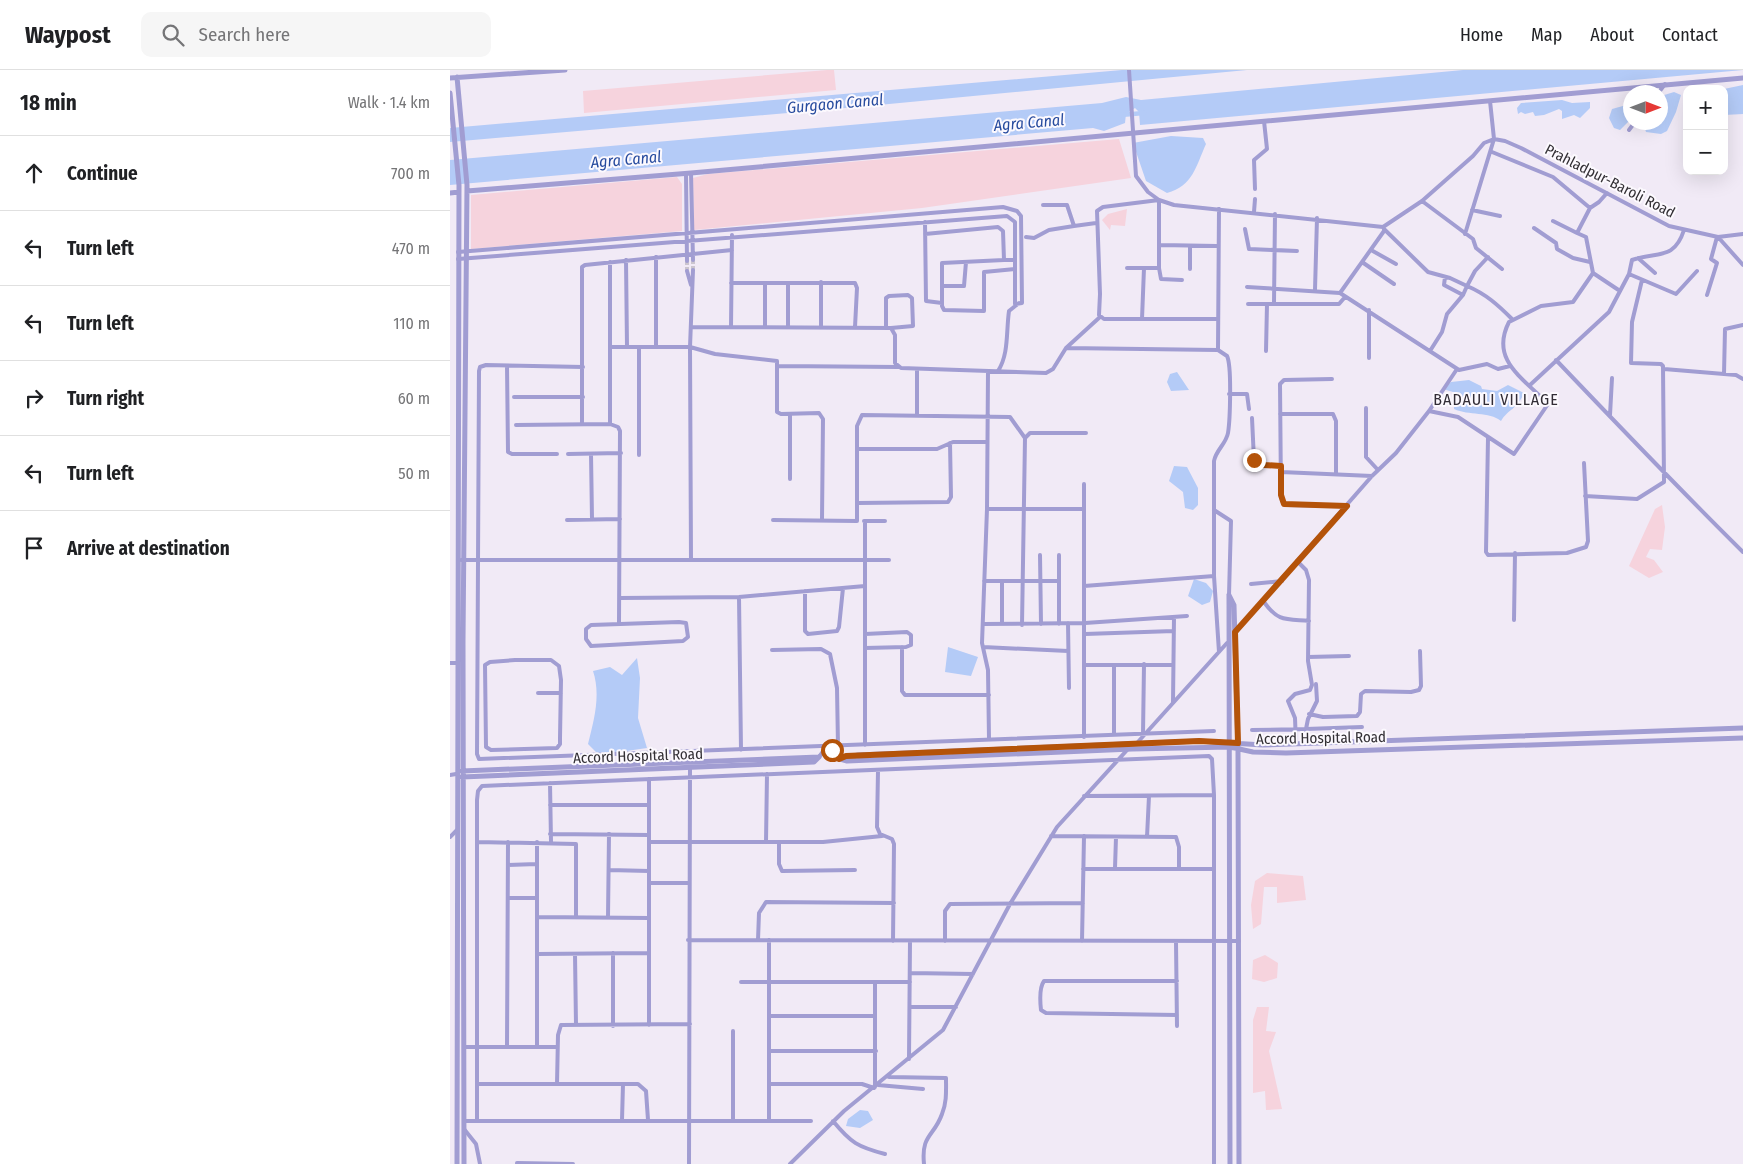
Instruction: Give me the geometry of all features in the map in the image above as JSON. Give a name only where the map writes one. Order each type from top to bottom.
[{"type":"street","points":[[450,78],[565,70]]},
{"type":"street","points":[[1128,70],[1134,130],[1136,177],[1148,192],[1159,200],[1174,204],[1318,218],[1384,229],[1426,271],[1445,276],[1489,297],[1512,319]]},
{"type":"street","points":[[457,77],[467,188],[457,663],[454,1112],[457,1164]]},
{"type":"street","points":[[467,188],[689,173],[1134,130],[1264,121],[1743,78]]},
{"type":"street","points":[[450,93],[459,189],[460,560],[464,774],[464,1164]]},
{"type":"street","points":[[1465,234],[1492,152],[1494,139],[1490,101]]},
{"type":"street","points":[[1255,189],[1254,160],[1267,149],[1264,121]]},
{"type":"street","points":[[1340,293],[1384,229],[1422,201],[1473,156],[1484,143],[1494,139]]},
{"type":"street","name":"Prahladpur-Baroli Road","points":[[1494,139],[1505,141],[1521,148],[1647,215],[1684,230],[1718,237],[1743,234]]},
{"type":"street","points":[[1492,152],[1553,177],[1590,208]]},
{"type":"street","points":[[689,173],[689,234],[693,260]]},
{"type":"street","points":[[450,192],[459,189]]},
{"type":"street","points":[[1577,233],[1590,208],[1607,193]]},
{"type":"street","points":[[1254,199],[1254,212]]},
{"type":"street","points":[[1100,317],[1097,211],[1103,207],[1159,200]]},
{"type":"street","points":[[1159,200],[1160,279],[1182,280]]},
{"type":"street","points":[[1422,201],[1474,240],[1476,248],[1502,269]]},
{"type":"street","points":[[1043,205],[1067,205],[1074,226]]},
{"type":"street","points":[[458,252],[1003,207],[1017,211]]},
{"type":"street","points":[[1218,350],[1217,246],[1219,209]]},
{"type":"street","points":[[1472,210],[1500,216]]},
{"type":"street","points":[[1012,218],[1017,211]]},
{"type":"street","points":[[998,371],[1004,362],[1006,354],[1009,311],[1019,303],[1022,224],[1017,211]]},
{"type":"street","points":[[1274,304],[1275,214]]},
{"type":"street","points":[[458,259],[965,218],[998,216],[1012,218]]},
{"type":"street","points":[[965,218],[966,230]]},
{"type":"street","points":[[1012,218],[1015,222],[1015,269],[1019,303]]},
{"type":"street","points":[[1315,290],[1318,218]]},
{"type":"street","points":[[1553,220],[1586,238],[1593,274],[1620,290]]},
{"type":"street","points":[[925,222],[926,301],[942,303]]},
{"type":"street","points":[[1026,237],[1034,238],[1049,230],[1096,223]]},
{"type":"street","points":[[925,234],[1001,228],[1004,260]]},
{"type":"street","points":[[1534,228],[1556,243],[1557,250],[1573,258],[1590,262]]},
{"type":"street","points":[[1245,229],[1249,249],[1298,251]]},
{"type":"street","points":[[731,327],[732,230]]},
{"type":"street","points":[[1530,385],[1603,319],[1629,274],[1632,260],[1672,250],[1680,242],[1684,230]]},
{"type":"street","points":[[1708,295],[1717,263],[1711,258],[1718,237],[1743,265]]},
{"type":"street","points":[[687,260],[690,240]]},
{"type":"street","points":[[1160,245],[1217,246]]},
{"type":"street","points":[[1190,246],[1190,269]]},
{"type":"street","points":[[582,424],[582,269],[585,265],[732,250]]},
{"type":"street","points":[[1371,250],[1396,264]]},
{"type":"street","points":[[656,257],[656,347]]},
{"type":"street","points":[[1430,351],[1442,332],[1447,314],[1463,295],[1475,271],[1488,257]]},
{"type":"street","points":[[1638,258],[1655,273]]},
{"type":"street","points":[[626,260],[627,348]]},
{"type":"street","points":[[1015,260],[942,263],[942,303],[944,310],[984,310],[984,272],[1015,269]]},
{"type":"street","points":[[610,262],[610,424]]},
{"type":"street","points":[[942,286],[964,286],[966,262]]},
{"type":"street","points":[[1362,262],[1394,284]]},
{"type":"street","points":[[1127,268],[1159,268]]},
{"type":"street","points":[[1142,319],[1144,268]]},
{"type":"street","points":[[691,560],[690,347],[693,270]]},
{"type":"street","points":[[687,271],[691,285]]},
{"type":"street","points":[[1629,274],[1676,294],[1698,271]]},
{"type":"street","points":[[1429,411],[1458,417],[1514,454],[1548,404],[1510,366],[1504,356],[1503,346],[1507,326],[1512,319],[1541,306],[1573,302],[1593,274]]},
{"type":"street","points":[[1445,276],[1443,285],[1463,295]]},
{"type":"street","points":[[1585,496],[1640,498],[1663,484],[1665,475],[1664,369],[1661,364],[1631,364],[1632,322],[1642,280]]},
{"type":"street","points":[[821,282],[821,327]]},
{"type":"street","points":[[731,283],[851,282],[857,285],[855,328]]},
{"type":"street","points":[[765,283],[765,328]]},
{"type":"street","points":[[788,283],[788,327]]},
{"type":"street","points":[[1247,287],[1340,293],[1369,310],[1457,369],[1464,370],[1487,364],[1498,369],[1510,366]]},
{"type":"street","points":[[691,327],[821,327],[855,328],[886,328],[891,328],[912,326],[912,298],[908,295],[889,296],[886,298],[886,328]]},
{"type":"street","points":[[1248,304],[1340,304],[1345,296]]},
{"type":"street","points":[[1266,351],[1267,304]]},
{"type":"street","points":[[1369,310],[1369,358]]},
{"type":"street","points":[[778,366],[898,367],[1051,372],[1066,348],[1100,317],[1218,319]]},
{"type":"street","points":[[1724,374],[1725,329],[1743,325]]},
{"type":"street","points":[[891,328],[895,335],[895,363],[898,367]]},
{"type":"street","points":[[610,347],[690,347],[715,354],[774,360],[778,366],[777,409],[779,414],[819,413],[823,419],[822,520]]},
{"type":"street","points":[[639,347],[639,455]]},
{"type":"street","points":[[1066,348],[1218,350],[1227,356],[1229,360],[1228,434],[1218,448],[1214,461],[1214,576],[1219,652]]},
{"type":"street","points":[[1556,360],[1665,475],[1743,552]]},
{"type":"street","points":[[583,367],[483,366],[479,371],[478,758],[482,760],[1214,731]]},
{"type":"street","points":[[507,366],[508,452],[512,454],[557,454]]},
{"type":"street","points":[[917,369],[917,414]]},
{"type":"street","points":[[1235,632],[1264,602],[1297,561],[1372,476],[1396,453],[1429,411],[1457,369]]},
{"type":"street","points":[[1664,369],[1742,377]]},
{"type":"street","points":[[988,371],[987,510],[983,647],[988,670],[989,739]]},
{"type":"street","points":[[1610,415],[1612,378]]},
{"type":"street","points":[[1332,379],[1282,381],[1279,387],[1281,495],[1284,504],[1347,506]]},
{"type":"street","points":[[1229,394],[1247,394],[1249,396],[1249,409]]},
{"type":"street","points":[[514,397],[583,397]]},
{"type":"street","points":[[1366,408],[1366,457],[1378,470]]},
{"type":"street","points":[[790,414],[790,480]]},
{"type":"street","points":[[857,521],[857,426],[862,415],[917,414],[1010,417],[1025,438],[1022,625]]},
{"type":"street","points":[[1280,414],[1332,414],[1336,421],[1336,473]]},
{"type":"street","points":[[1252,418],[1254,460],[1264,465],[1281,466]]},
{"type":"street","points":[[516,425],[610,424],[618,427],[620,431],[621,453],[620,624]]},
{"type":"street","points":[[1025,438],[1030,433],[1086,433]]},
{"type":"street","points":[[1488,438],[1486,552],[1488,555],[1515,553],[1567,554],[1586,547],[1588,541],[1584,463]]},
{"type":"street","points":[[858,449],[937,449],[950,443],[987,442]]},
{"type":"street","points":[[858,503],[948,502],[951,497],[950,443]]},
{"type":"street","points":[[568,454],[621,453]]},
{"type":"street","points":[[592,454],[592,519]]},
{"type":"street","points":[[1281,472],[1372,476]]},
{"type":"street","points":[[1084,484],[1084,736]]},
{"type":"street","points":[[987,510],[1084,509]]},
{"type":"street","points":[[1214,510],[1231,521],[1227,642],[1230,745],[1230,1164]]},
{"type":"street","points":[[567,520],[620,519]]},
{"type":"street","points":[[773,520],[884,521]]},
{"type":"street","points":[[864,521],[865,745]]},
{"type":"street","points":[[1514,620],[1515,553]]},
{"type":"street","points":[[1040,555],[1041,624]]},
{"type":"street","points":[[1058,555],[1059,624]]},
{"type":"street","points":[[460,560],[889,560]]},
{"type":"street","points":[[1296,744],[1296,718],[1288,701],[1295,694],[1306,692],[1311,688],[1312,676],[1308,657],[1309,580],[1306,570],[1297,561]]},
{"type":"street","points":[[1084,586],[1214,576]]},
{"type":"street","points":[[1002,581],[1002,624]]},
{"type":"street","points":[[984,582],[1059,581]]},
{"type":"street","points":[[1251,584],[1282,581]]},
{"type":"street","points":[[620,598],[739,597],[865,586]]},
{"type":"street","points":[[805,591],[805,631],[808,634],[829,633],[838,631],[843,588]]},
{"type":"street","points":[[1228,595],[1234,605],[1238,743],[1239,1164]]},
{"type":"street","points":[[739,597],[741,750]]},
{"type":"street","points":[[1264,602],[1271,613],[1278,618],[1309,620]]},
{"type":"street","points":[[983,624],[1085,623],[1187,616]]},
{"type":"street","points":[[1174,617],[1174,702]]},
{"type":"street","points":[[686,623],[688,637],[683,641],[658,643],[591,646],[587,643],[587,626],[620,624],[686,623]]},
{"type":"street","points":[[1068,623],[1069,688]]},
{"type":"street","points":[[1085,634],[1174,631]]},
{"type":"street","points":[[864,634],[910,633],[912,638],[911,645],[902,647],[865,648]]},
{"type":"street","points":[[1137,744],[1143,734],[1227,642]]},
{"type":"street","points":[[902,647],[902,691],[905,695],[989,695]]},
{"type":"street","points":[[983,647],[1068,651]]},
{"type":"street","points":[[772,650],[821,649],[830,654],[837,688],[838,746]]},
{"type":"street","points":[[1309,714],[1323,717],[1356,716],[1360,712],[1362,694],[1365,692],[1411,692],[1419,690],[1421,686],[1420,651]]},
{"type":"street","points":[[1308,657],[1348,656]]},
{"type":"street","points":[[554,661],[560,671],[560,744],[554,749],[488,749],[485,744],[486,700],[485,665],[490,662],[554,661]]},
{"type":"street","points":[[450,663],[457,663]]},
{"type":"street","points":[[1143,734],[1144,664]]},
{"type":"street","points":[[1085,665],[1174,665]]},
{"type":"street","points":[[1114,665],[1114,735]]},
{"type":"street","points":[[1307,743],[1306,729],[1309,714],[1316,705],[1316,684]]},
{"type":"street","points":[[538,693],[561,693]]},
{"type":"street","points":[[478,700],[486,700]]},
{"type":"street","points":[[478,706],[486,706]]},
{"type":"street","points":[[1252,730],[1362,727]]},
{"type":"street","points":[[829,746],[839,759],[858,755],[1137,744],[1296,744],[1743,728]]},
{"type":"street","name":"Accord Hospital Road","points":[[839,759],[847,761],[1230,745],[1238,749],[1286,754],[1743,738]]},
{"type":"street","points":[[450,776],[456,774],[819,757],[829,746]]},
{"type":"street","points":[[790,1164],[833,1121],[943,1030],[1010,904],[1052,836],[1084,796],[1120,760],[1128,749]]},
{"type":"street","name":"Accord Hospital Road","points":[[464,774],[814,762],[819,757]]},
{"type":"street","points":[[477,1120],[479,787],[485,785],[1211,757],[1214,795],[1214,1164]]},
{"type":"street","points":[[689,1164],[690,1024],[688,940],[690,767]]},
{"type":"street","points":[[878,771],[877,823],[882,836]]},
{"type":"street","points":[[766,842],[767,774]]},
{"type":"street","points":[[649,779],[649,1025]]},
{"type":"street","points":[[550,783],[551,842]]},
{"type":"street","points":[[1084,796],[1214,795]]},
{"type":"street","points":[[1147,837],[1148,796]]},
{"type":"street","points":[[550,805],[649,805]]},
{"type":"street","points":[[450,837],[457,830]]},
{"type":"street","points":[[550,834],[649,835]]},
{"type":"street","points":[[608,917],[609,834]]},
{"type":"street","points":[[649,842],[833,841],[882,836],[892,839],[894,844],[893,941]]},
{"type":"street","points":[[1052,836],[1176,837],[1179,847],[1178,868]]},
{"type":"street","points":[[1082,941],[1084,836]]},
{"type":"street","points":[[1115,868],[1116,836]]},
{"type":"street","points":[[478,842],[576,844],[576,917]]},
{"type":"street","points":[[507,1047],[508,842]]},
{"type":"street","points":[[537,842],[537,1047]]},
{"type":"street","points":[[779,842],[779,864],[782,870],[855,870]]},
{"type":"street","points":[[508,865],[537,864]]},
{"type":"street","points":[[1083,869],[1214,869]]},
{"type":"street","points":[[609,870],[649,870]]},
{"type":"street","points":[[649,883],[689,883]]},
{"type":"street","points":[[508,898],[537,898]]},
{"type":"street","points":[[758,940],[759,913],[766,902],[894,903]]},
{"type":"street","points":[[945,940],[947,906],[1083,903]]},
{"type":"street","points":[[537,917],[649,918]]},
{"type":"street","points":[[688,940],[1239,941]]},
{"type":"street","points":[[769,940],[769,1121]]},
{"type":"street","points":[[909,1059],[910,941]]},
{"type":"street","points":[[1176,942],[1177,1026]]},
{"type":"street","points":[[613,953],[613,1026]]},
{"type":"street","points":[[537,954],[649,953]]},
{"type":"street","points":[[575,954],[576,1025]]},
{"type":"street","points":[[910,973],[973,974]]},
{"type":"street","points":[[1177,981],[1044,982],[1042,984],[1041,1002],[1041,1010],[1046,1013],[1177,1015]]},
{"type":"street","points":[[742,982],[910,982]]},
{"type":"street","points":[[875,982],[875,1086]]},
{"type":"street","points":[[910,1007],[956,1007]]},
{"type":"street","points":[[769,1016],[875,1016]]},
{"type":"street","points":[[557,1084],[559,1027],[576,1025],[690,1024]]},
{"type":"street","points":[[733,1031],[733,1121]]},
{"type":"street","points":[[464,1047],[557,1047]]},
{"type":"street","points":[[770,1051],[876,1051]]},
{"type":"street","points":[[888,1077],[946,1078],[945,1107],[936,1127],[925,1140],[924,1164]]},
{"type":"street","points":[[477,1084],[638,1084],[645,1088],[648,1120]]},
{"type":"street","points":[[622,1120],[623,1084]]},
{"type":"street","points":[[769,1084],[862,1084],[923,1089]]},
{"type":"street","points":[[464,1121],[811,1121]]},
{"type":"street","points":[[833,1121],[848,1139],[857,1146],[885,1154]]},
{"type":"street","points":[[464,1129],[476,1144],[480,1164]]},
{"type":"street","points":[[517,1162],[573,1164]]},
{"type":"shaded area","points":[[834,70],[836,90],[584,113],[583,91]]},
{"type":"shaded area","points":[[1119,139],[1131,178],[922,208],[694,230],[693,178],[708,174]]},
{"type":"shaded area","points":[[677,177],[682,184],[682,231],[471,249],[471,195]]},
{"type":"shaded area","points":[[1127,209],[1125,226],[1111,225],[1110,230],[1102,220],[1108,214]]},
{"type":"shaded area","points":[[1662,505],[1665,527],[1662,550],[1650,549],[1646,557],[1654,560],[1663,572],[1649,578],[1629,566],[1655,509]]},
{"type":"shaded area","points":[[1267,873],[1303,876],[1306,900],[1277,903],[1277,887],[1264,887],[1261,924],[1253,929],[1251,905],[1255,881]]},
{"type":"shaded area","points":[[1265,955],[1278,963],[1277,978],[1264,982],[1252,979],[1253,960]]},
{"type":"shaded area","points":[[1257,1007],[1269,1007],[1266,1031],[1276,1032],[1269,1051],[1282,1109],[1266,1110],[1265,1091],[1253,1093],[1253,1020]]},
{"type":"water","name":"Gurgaon Canal","points":[[1122,70],[1247,70],[868,106],[450,142],[450,128]]},
{"type":"water","points":[[1463,70],[1743,70],[1140,125],[1139,112],[1135,108],[1126,114],[1125,123],[1104,131],[1093,128],[450,185],[450,160],[1102,103],[1126,97],[1141,100]]},
{"type":"water","points":[[1743,85],[1743,114],[1728,115],[1728,88]]},
{"type":"water","points":[[1674,92],[1681,95],[1668,129],[1668,94]]},
{"type":"water","points":[[1562,100],[1572,103],[1590,102],[1590,108],[1580,118],[1574,115],[1562,119],[1562,111],[1559,109],[1544,115],[1535,116],[1533,112],[1525,114],[1521,112],[1518,114],[1517,108],[1521,103]]},
{"type":"water","points":[[1623,106],[1623,127],[1620,130],[1614,128],[1609,118],[1612,109]]},
{"type":"water","points":[[1645,130],[1667,130],[1661,134],[1646,132]]},
{"type":"water","points":[[1171,136],[1203,138],[1206,144],[1188,180],[1176,190],[1167,193],[1146,181],[1133,143]]},
{"type":"water","points":[[1177,372],[1189,390],[1171,391],[1167,382],[1170,374]]},
{"type":"water","points":[[1469,380],[1481,386],[1482,389],[1497,391],[1508,385],[1524,393],[1518,403],[1501,421],[1491,416],[1454,409],[1453,392],[1443,389],[1451,382]]},
{"type":"water","points":[[1174,466],[1187,467],[1198,488],[1198,505],[1193,510],[1185,508],[1183,492],[1169,481]]},
{"type":"water","points":[[1194,579],[1206,583],[1213,591],[1210,602],[1202,605],[1188,596]]},
{"type":"water","points":[[948,647],[978,657],[971,676],[945,672]]},
{"type":"water","points":[[637,658],[640,678],[638,718],[647,748],[599,755],[588,744],[597,698],[593,671],[610,667],[622,675]]},
{"type":"water","points":[[860,1110],[868,1111],[873,1120],[860,1128],[846,1126],[848,1119]]},
{"type":"waterway","name":"Agra Canal","points":[[1121,115],[1144,113]]},
{"type":"tunnel","points":[[693,260],[693,270]]},
{"type":"tunnel","points":[[687,261],[687,271]]},
{"type":"district","name":"BADAULI VILLAGE","points":[[1496,399]]},
{"type":"route","points":[[832,750],[839,759],[858,755],[1199,741],[1238,743],[1235,632],[1264,602],[1302,554],[1347,506],[1284,504],[1281,495],[1281,466],[1264,465],[1254,460]]}]
